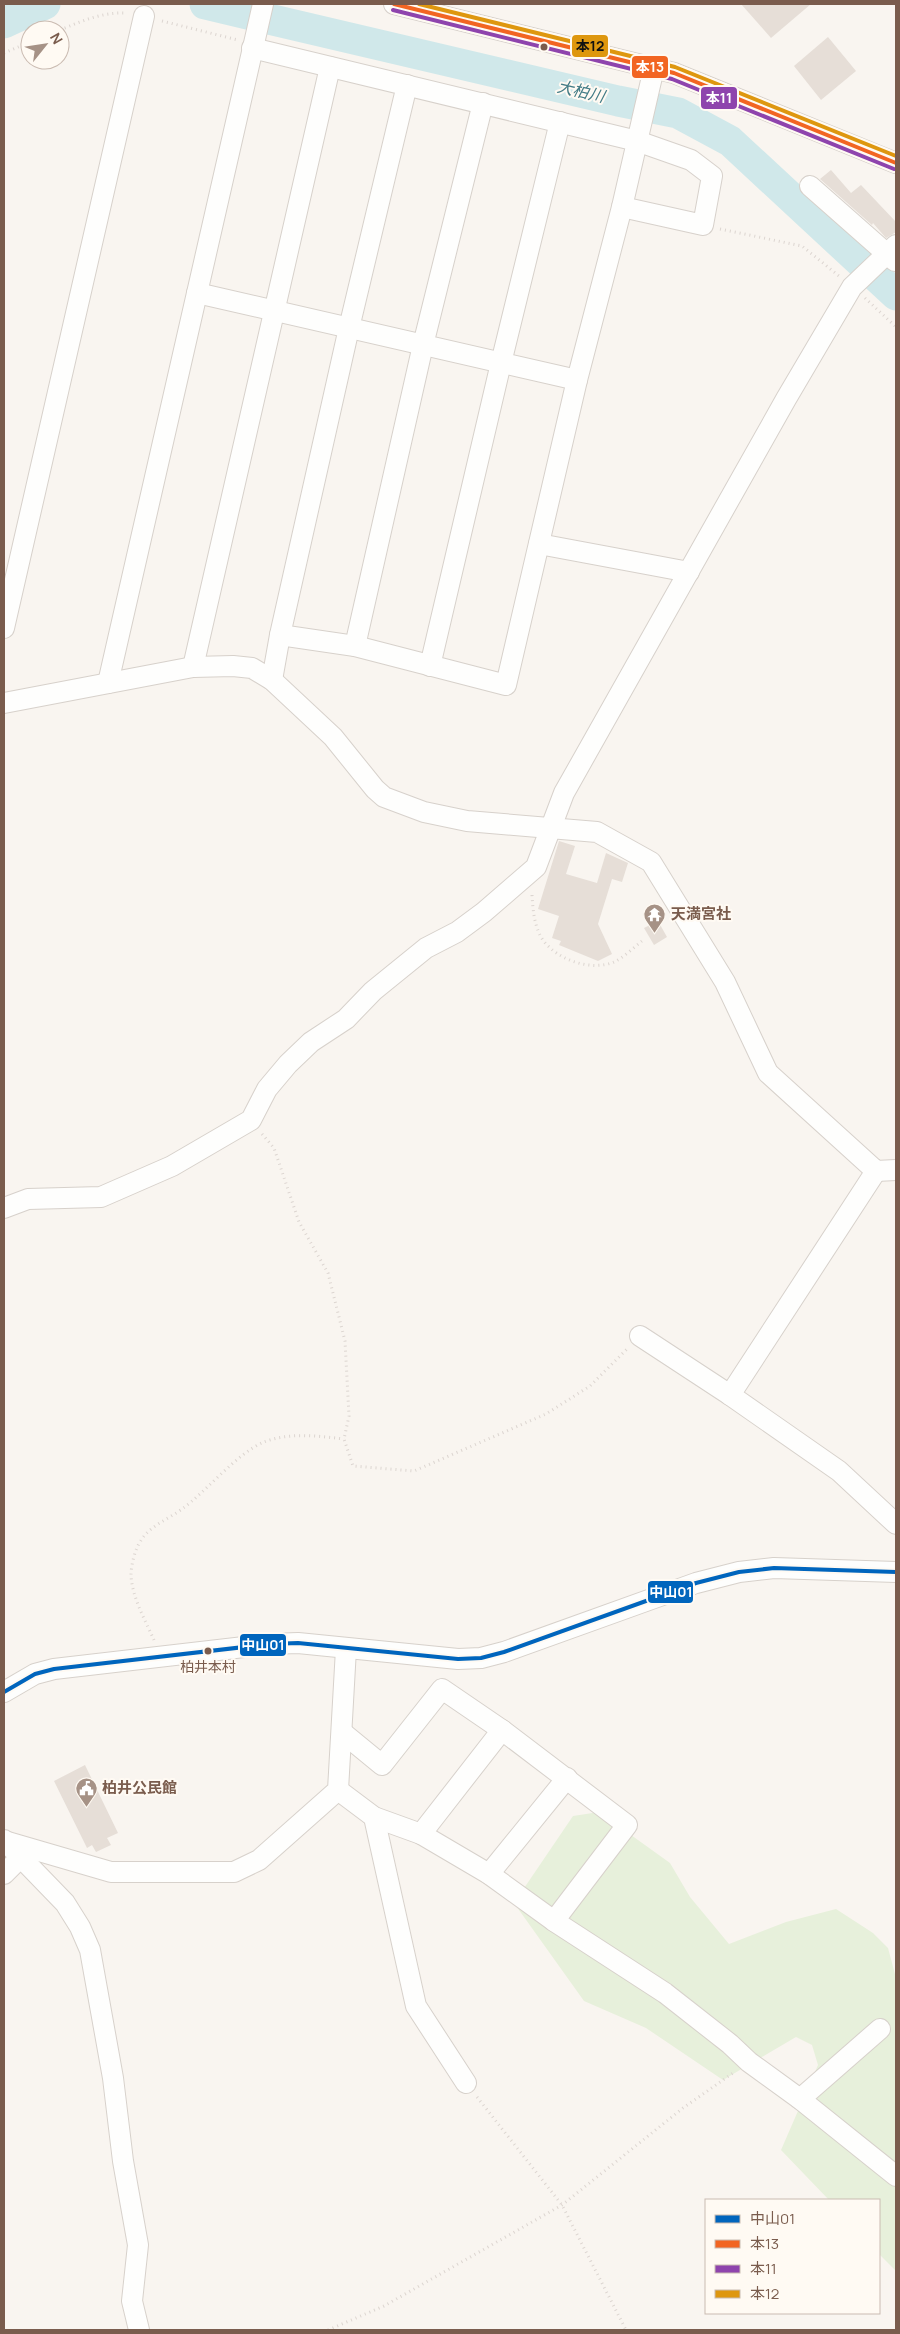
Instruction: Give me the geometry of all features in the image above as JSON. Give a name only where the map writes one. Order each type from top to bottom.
[{"type":"street","points":[[108,682],[263,4]]},
{"type":"street","points":[[394,4],[652,74],[709,86],[896,163]]},
{"type":"street","points":[[4,628],[144,16]]},
{"type":"street","points":[[253,43],[330,67],[483,104],[560,122],[639,135],[691,160],[712,176],[702,225],[622,207]]},
{"type":"street","points":[[193,667],[276,311],[330,67]]},
{"type":"street","points":[[280,635],[355,646],[506,686],[577,380],[622,207],[652,74]]},
{"type":"street","points":[[272,680],[280,635],[348,328],[407,85]]},
{"type":"street","points":[[355,646],[423,345],[483,104]]},
{"type":"street","points":[[430,666],[500,362],[560,122]]},
{"type":"street","points":[[4,1208],[28,1199],[101,1196],[172,1166],[250,1120],[267,1089],[288,1064],[311,1042],[346,1019],[374,990],[426,948],[457,932],[484,912],[536,867],[564,793],[786,399],[852,287],[893,253],[810,186]]},
{"type":"street","points":[[197,292],[577,380]]},
{"type":"street","points":[[539,544],[689,572]]},
{"type":"street","points":[[4,703],[193,667],[234,666],[252,668],[272,680],[333,738],[375,789],[384,797],[424,812],[467,821],[597,832],[651,862],[725,982],[768,1073],[876,1171],[896,1170]]},
{"type":"street","points":[[730,1395],[876,1171]]},
{"type":"street","points":[[640,1336],[730,1395],[839,1471],[896,1524]]},
{"type":"street","points":[[4,1692],[35,1674],[54,1669],[270,1644],[298,1643],[458,1659],[481,1658],[504,1652],[696,1583],[739,1572],[774,1568],[896,1572]]},
{"type":"street","points":[[5,1841],[111,1872],[234,1872],[259,1860],[338,1790],[343,1733],[346,1649]]},
{"type":"street","points":[[343,1733],[382,1765],[442,1689],[502,1730],[627,1825],[554,1921]]},
{"type":"street","points":[[422,1834],[502,1730]]},
{"type":"street","points":[[489,1874],[567,1778]]},
{"type":"street","points":[[338,1790],[374,1816],[422,1834],[489,1874],[554,1921],[665,1993],[730,2044],[749,2062],[800,2099],[896,2176]]},
{"type":"street","points":[[374,1816],[416,2006],[466,2083]]},
{"type":"street","points":[[5,1841],[65,1902],[80,1927],[90,1950],[113,2078],[122,2161],[138,2245],[132,2301],[139,2330]]},
{"type":"street","points":[[4,1874],[21,1857]]},
{"type":"street","points":[[800,2099],[880,2029]]},
{"type":"path","points":[[4,53],[20,46]]},
{"type":"path","points":[[702,225],[802,246],[852,287],[896,327]]},
{"type":"path","points":[[536,867],[532,893],[534,918],[542,938],[558,953],[570,960],[594,967],[615,962],[642,941]]},
{"type":"path","points":[[250,1120],[274,1148],[299,1222],[328,1273],[345,1341],[348,1416],[344,1439],[353,1466],[414,1470],[546,1414],[590,1386],[640,1336]]},
{"type":"path","points":[[163,1657],[140,1611],[131,1575],[139,1542],[153,1527],[182,1509],[244,1455],[264,1442],[286,1436],[310,1435],[344,1439]]},
{"type":"path","points":[[328,2330],[384,2306],[562,2206],[683,2108],[749,2062]]},
{"type":"path","points":[[466,2083],[562,2206],[626,2330]]},
{"type":"green space","points":[[599,1812],[670,1863],[690,1897],[729,1944],[786,1922],[836,1909],[873,1933],[888,1948],[896,1978],[896,2271],[880,2255],[880,2199],[828,2199],[781,2150],[818,2065],[812,2045],[796,2037],[723,2080],[646,2028],[584,2001],[514,1903],[573,1816]]},
{"type":"building","points":[[741,4],[811,4],[771,38]]},
{"type":"building","points":[[828,37],[856,71],[821,100],[794,66]]},
{"type":"building","points":[[831,170],[851,193],[861,185],[896,222],[896,232],[886,238],[873,223],[872,225],[820,179]]},
{"type":"building","points":[[559,841],[575,846],[566,874],[597,883],[606,853],[628,863],[622,882],[612,879],[598,924],[612,954],[598,961],[559,945],[561,941],[552,938],[559,916],[538,909]]},
{"type":"building","points":[[658,921],[667,937],[654,945],[644,928]]},
{"type":"building","points":[[85,1765],[118,1833],[107,1838],[111,1845],[96,1852],[92,1845],[87,1848],[54,1781]]},
{"type":"waterway","name":"大柏川","points":[[4,23],[45,4]]},
{"type":"waterway","name":"大柏川","points":[[205,4],[618,101],[678,113],[730,141],[896,295]]},
{"type":"transit line","name":"本13","points":[[394,4],[674,73],[896,163]]},
{"type":"transit line","name":"本12","points":[[419,4],[675,67],[896,156]]},
{"type":"transit line","name":"本11","points":[[393,10],[672,79],[894,169]]},
{"type":"transit line","name":"中山01","points":[[4,1692],[35,1674],[54,1669],[270,1644],[298,1643],[458,1659],[481,1658],[504,1652],[696,1583],[739,1572],[774,1568],[896,1572]]},
{"type":"place","name":"天満宮社","points":[[655,933]]},
{"type":"place","name":"柏井本村","points":[[208,1651]]},
{"type":"place","name":"柏井公民館","points":[[86,1807]]}]
